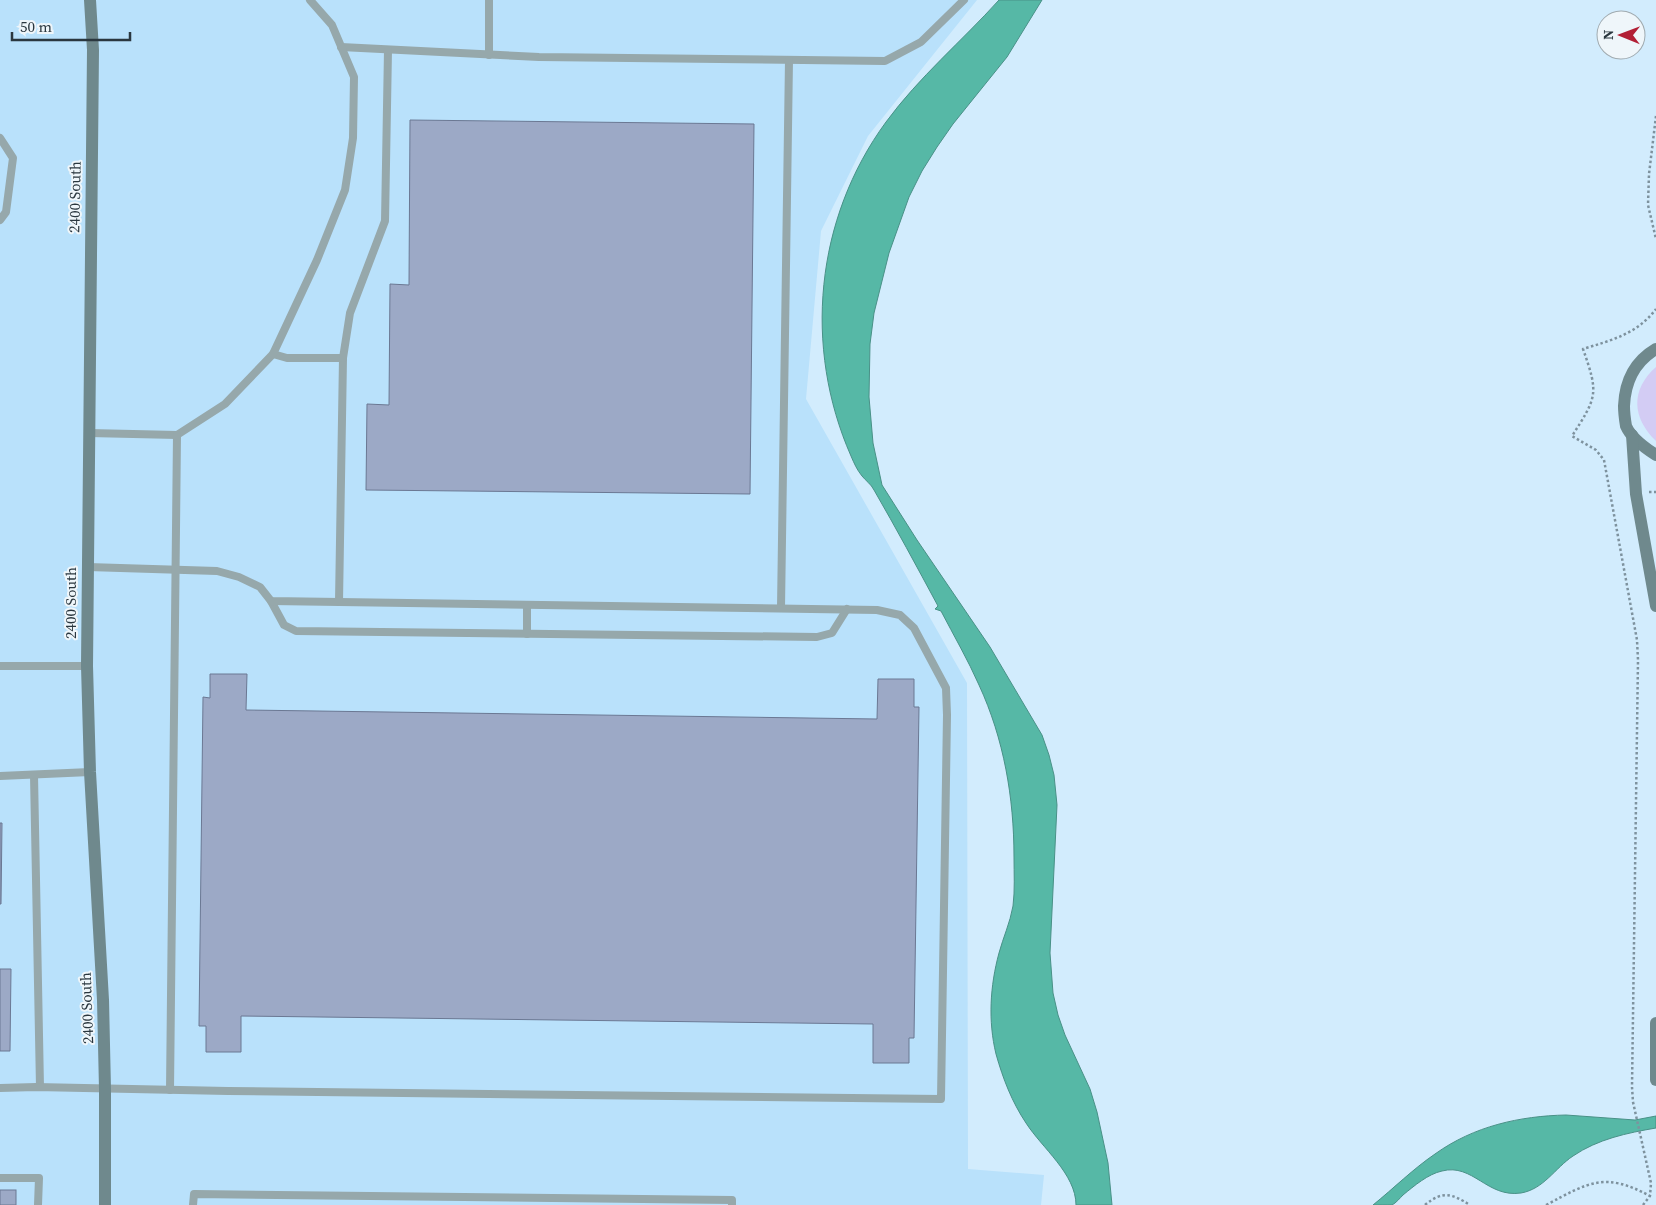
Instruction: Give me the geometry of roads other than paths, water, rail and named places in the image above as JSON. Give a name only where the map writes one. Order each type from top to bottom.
[{"type":"street","name":"2400 South","points":[[90,0],[93,50],[87,666],[90,772],[103,990],[106,1089],[105,1205]]},
{"type":"street","points":[[1655,349],[1640,360],[1630,375],[1625,392],[1624,410],[1626,426],[1636,441],[1656,455]]},
{"type":"street","points":[[1632,435],[1636,494],[1656,606]]},
{"type":"street","points":[[1656,1023],[1656,1080]]},
{"type":"lane","points":[[89,433],[177,435],[225,404],[274,354],[317,260],[345,190],[353,138],[354,76],[332,26],[310,0]]},
{"type":"lane","points":[[489,0],[489,54]]},
{"type":"lane","points":[[341,47],[539,57],[885,61],[921,42],[964,0]]},
{"type":"lane","points":[[339,602],[343,358],[350,313],[385,221],[388,50]]},
{"type":"lane","points":[[781,608],[789,60]]},
{"type":"lane","points":[[0,138],[13,158],[6,212],[0,220]]},
{"type":"lane","points":[[274,354],[287,358],[343,358]]},
{"type":"lane","points":[[170,1090],[177,435]]},
{"type":"lane","points":[[88,567],[217,571],[239,577],[260,587],[271,601],[284,626],[296,631],[817,637],[832,633],[847,609]]},
{"type":"lane","points":[[0,1088],[942,1099],[946,688],[914,628],[900,616],[877,610],[847,609],[271,601]]},
{"type":"lane","points":[[527,605],[527,634]]},
{"type":"lane","points":[[0,666],[87,666]]},
{"type":"lane","points":[[0,776],[90,772]]},
{"type":"lane","points":[[34,775],[40,1087]]},
{"type":"lane","points":[[0,1178],[39,1178],[38,1205]]},
{"type":"lane","points":[[193,1205],[194,1194],[732,1200],[732,1205]]}]
